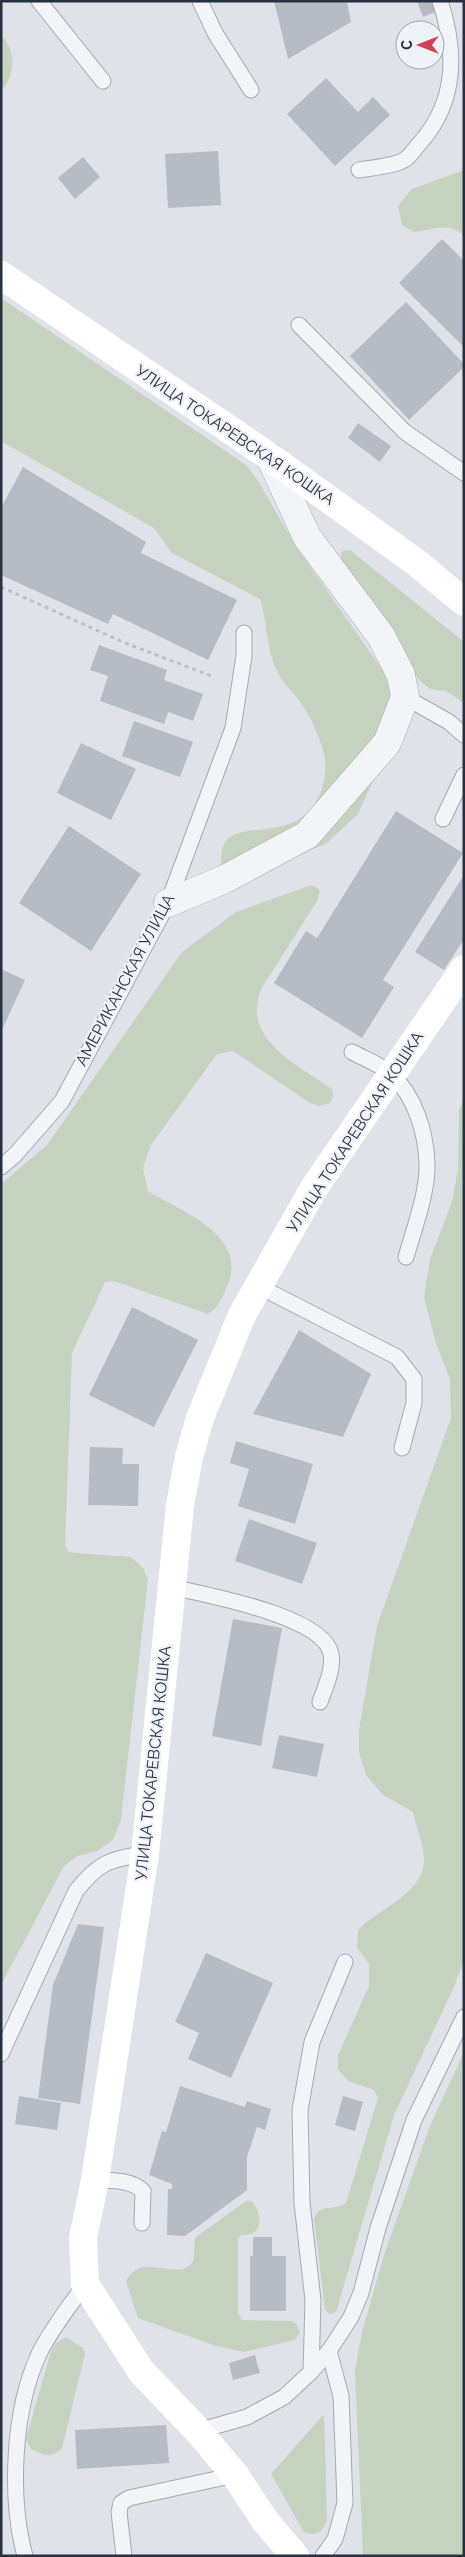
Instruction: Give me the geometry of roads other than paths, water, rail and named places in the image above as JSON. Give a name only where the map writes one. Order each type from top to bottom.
[{"type":"main road","name":"УЛИЦА ТОКАРЕВСКАЯ КОШКА","points":[[1,275],[270,457],[417,562],[464,602]]},
{"type":"main road","name":"УЛИЦА ТОКАРЕВСКАЯ КОШКА","points":[[85,2284],[84,2238],[95,2180],[145,1854],[180,1504],[189,1457],[200,1418],[242,1315],[314,1188],[464,969]]},
{"type":"main road","points":[[85,2284],[141,2371],[198,2430],[235,2475],[266,2522],[295,2556]]},
{"type":"street","points":[[168,903],[225,879],[307,835],[388,742],[405,698],[401,675],[381,636],[307,537],[270,457]]},
{"type":"lane","points":[[39,1],[103,81]]},
{"type":"lane","points":[[200,1],[215,34],[251,90]]},
{"type":"lane","points":[[359,170],[404,160],[427,135],[448,95],[453,68],[445,17],[440,1]]},
{"type":"lane","points":[[299,325],[405,432],[464,473]]},
{"type":"lane","name":"АМЕРИКАНСКАЯ УЛИЦА","points":[[1,1167],[15,1155],[62,1101],[168,903],[233,728],[244,656],[244,633]]},
{"type":"lane","points":[[405,698],[449,722],[464,735]]},
{"type":"lane","points":[[443,819],[464,775]]},
{"type":"lane","points":[[352,1052],[391,1074],[404,1089],[414,1106],[427,1163],[421,1204],[406,1257]]},
{"type":"lane","points":[[258,1286],[397,1357],[414,1379],[414,1403],[402,1448]]},
{"type":"lane","points":[[172,1586],[284,1618],[302,1624],[321,1635],[332,1654],[332,1666],[320,1702]]},
{"type":"lane","points":[[1,2054],[76,1891],[85,1879],[112,1859],[145,1854]]},
{"type":"lane","points":[[311,2372],[313,2300],[302,2203],[300,2110],[312,2042],[345,1962]]},
{"type":"lane","points":[[198,2430],[247,2417],[284,2397],[311,2372],[329,2351],[351,2317],[361,2293],[378,2228],[414,2120],[464,2017]]},
{"type":"lane","points":[[95,2180],[135,2184],[142,2191],[142,2223]]},
{"type":"lane","points":[[24,2556],[21,2541],[14,2455],[26,2391],[39,2353],[85,2284]]},
{"type":"lane","points":[[323,2556],[335,2539],[345,2503],[341,2396],[329,2351]]},
{"type":"lane","points":[[124,2556],[119,2512],[121,2502],[129,2498],[235,2475]]}]
